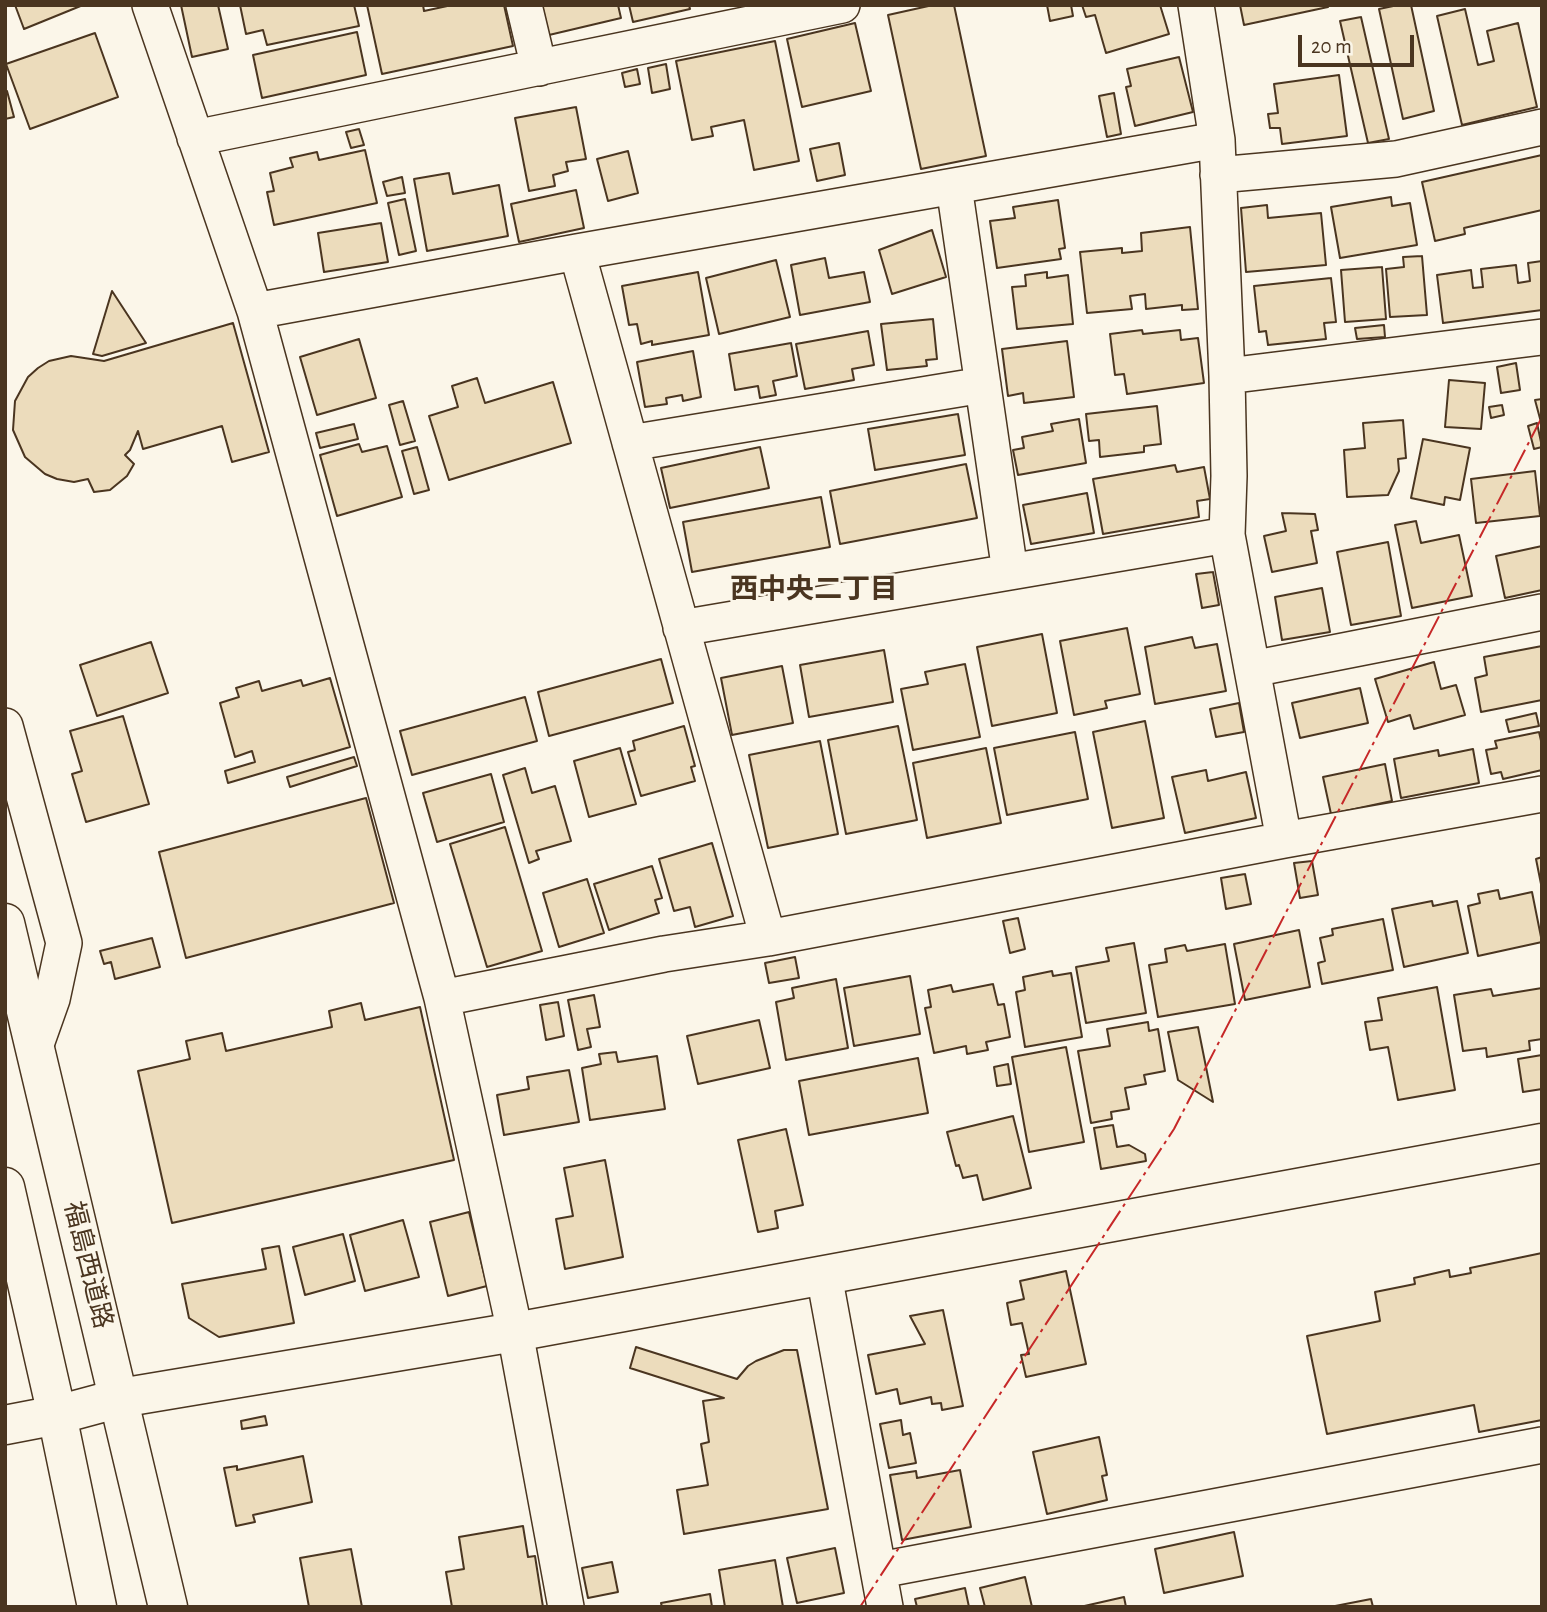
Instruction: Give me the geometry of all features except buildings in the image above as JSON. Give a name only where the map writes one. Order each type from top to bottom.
[{"type":"main road","name":"福島西道路","points":[[5,923],[168,1607]]},
{"type":"main road","points":[[5,1425],[57,1415],[120,1398],[515,1332],[1542,1143]]},
{"type":"main road","points":[[5,1187],[14,1252],[57,1415],[97,1607]]},
{"type":"street","points":[[149,5],[255,312],[442,998],[515,1332],[566,1607]]},
{"type":"street","points":[[524,5],[540,68]]},
{"type":"street","points":[[195,138],[842,5]]},
{"type":"street","points":[[1196,5],[1217,140],[1227,376],[1227,535],[1284,840]]},
{"type":"street","points":[[1218,175],[1395,159],[1542,127]]},
{"type":"street","points":[[255,312],[577,252],[1217,140]]},
{"type":"street","points":[[954,186],[1010,572]]},
{"type":"street","points":[[577,252],[768,938]]},
{"type":"street","points":[[1227,376],[1542,337]]},
{"type":"street","points":[[630,443],[983,385]]},
{"type":"street","points":[[681,628],[1227,535]]},
{"type":"street","points":[[1252,669],[1542,612]]},
{"type":"street","points":[[5,726],[64,943],[52,999],[35,1047]]},
{"type":"street","points":[[442,998],[663,954],[768,938],[1542,794]]},
{"type":"street","points":[[824,1275],[885,1607]]},
{"type":"street","points":[[880,1570],[1542,1445]]},
{"type":"power","points":[[860,1607],[1174,1129],[1542,417]]},
{"type":"district","name":"西中央二丁目","points":[[814,590]]}]
